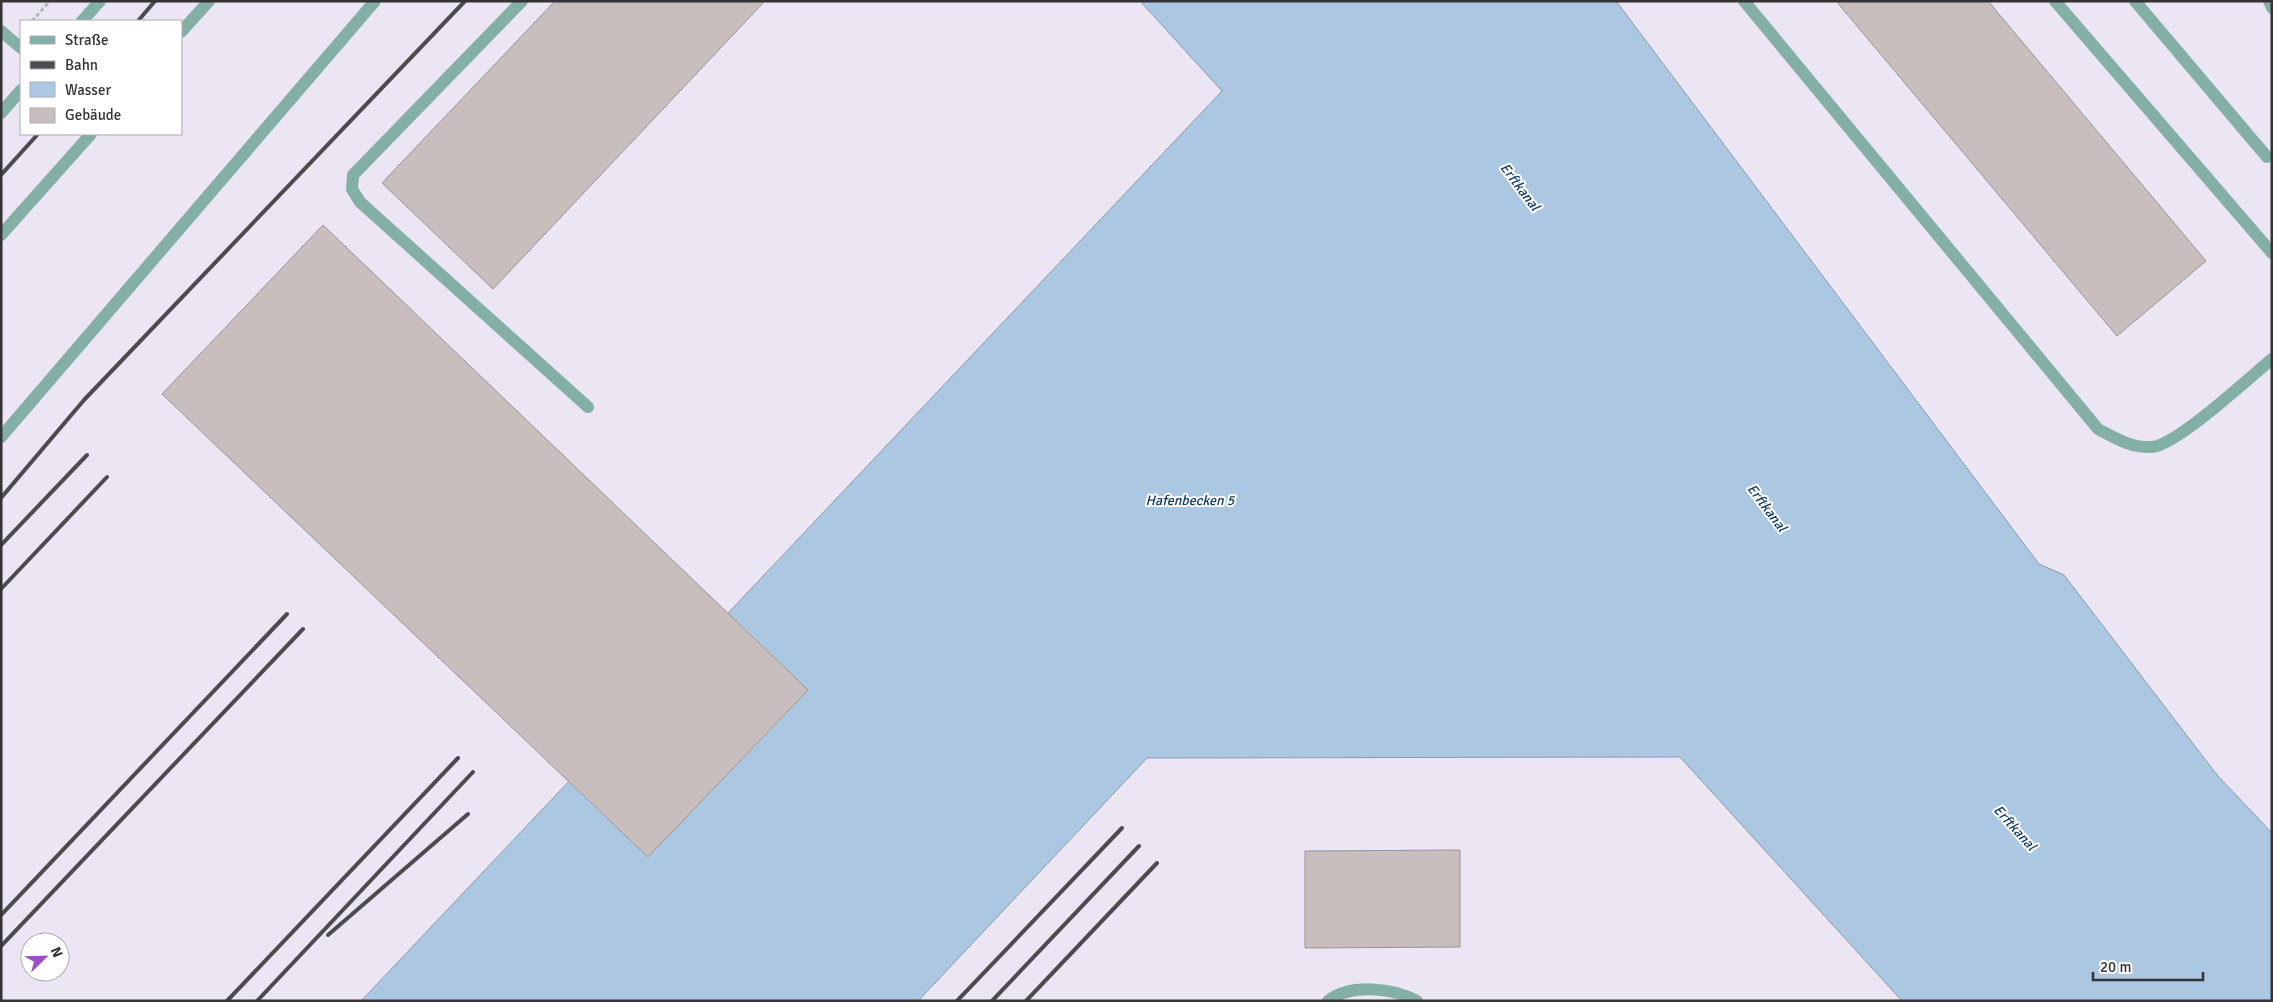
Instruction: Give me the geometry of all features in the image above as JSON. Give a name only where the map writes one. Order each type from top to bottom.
[{"type":"street","points":[[83,20],[100,1]]},
{"type":"street","points":[[182,31],[208,1]]},
{"type":"street","points":[[1,437],[375,1]]},
{"type":"street","points":[[522,1],[353,174],[352,189],[360,202],[588,407]]},
{"type":"street","points":[[1744,1],[2098,429],[2127,445],[2152,447],[2174,439],[2272,359]]},
{"type":"street","points":[[2056,1],[2272,253]]},
{"type":"street","points":[[2135,1],[2266,157]]},
{"type":"street","points":[[2269,1],[2272,8]]},
{"type":"street","points":[[1,31],[20,47]]},
{"type":"street","points":[[1,113],[20,91]]},
{"type":"street","points":[[1,235],[90,135]]},
{"type":"street","points":[[1328,1001],[1334,997],[1358,991],[1384,990],[1417,1001]]},
{"type":"street","points":[[1358,991],[1368,1001]]},
{"type":"path","points":[[33,20],[50,1]]},
{"type":"shaded area","points":[[1,1],[1140,1],[1222,91],[361,1001],[1,1001]]},
{"type":"shaded area","points":[[1616,1],[2272,1],[2272,833],[2217,775],[2064,575],[2039,564]]},
{"type":"shaded area","points":[[1681,757],[1902,1001],[918,1001],[1147,758]]},
{"type":"water","points":[[1140,1],[1616,1],[2039,564],[2064,575],[2217,775],[2272,833],[2272,1001],[1902,1001],[1680,757],[1147,758],[918,1001],[361,1001],[1222,91]]},
{"type":"building","points":[[555,1],[765,1],[493,289],[382,183]]},
{"type":"building","points":[[1836,1],[1988,1],[2206,261],[2117,336]]},
{"type":"building","points":[[323,225],[808,690],[648,857],[162,394]]},
{"type":"building","points":[[1460,850],[1460,947],[1305,948],[1305,851]]},
{"type":"railway","points":[[139,20],[155,1]]},
{"type":"railway","points":[[1,498],[84,400],[465,1]]},
{"type":"railway","points":[[1,175],[37,135]]},
{"type":"railway","points":[[1,545],[87,455]]},
{"type":"railway","points":[[1,589],[107,477]]},
{"type":"railway","points":[[1,915],[287,614]]},
{"type":"railway","points":[[1,946],[303,629]]},
{"type":"railway","points":[[227,1001],[458,758]]},
{"type":"railway","points":[[257,1001],[473,772]]},
{"type":"railway","points":[[328,935],[468,814]]},
{"type":"railway","points":[[957,1001],[1122,828]]},
{"type":"railway","points":[[992,1001],[1139,846]]},
{"type":"railway","points":[[1026,1001],[1157,863]]},
{"type":"water label","name":"Erftkanal","points":[[1520,187]]},
{"type":"water label","name":"Hafenbecken 5","points":[[1190,500]]},
{"type":"water label","name":"Erftkanal","points":[[1767,508]]},
{"type":"water label","name":"Erftkanal","points":[[2015,828]]}]
